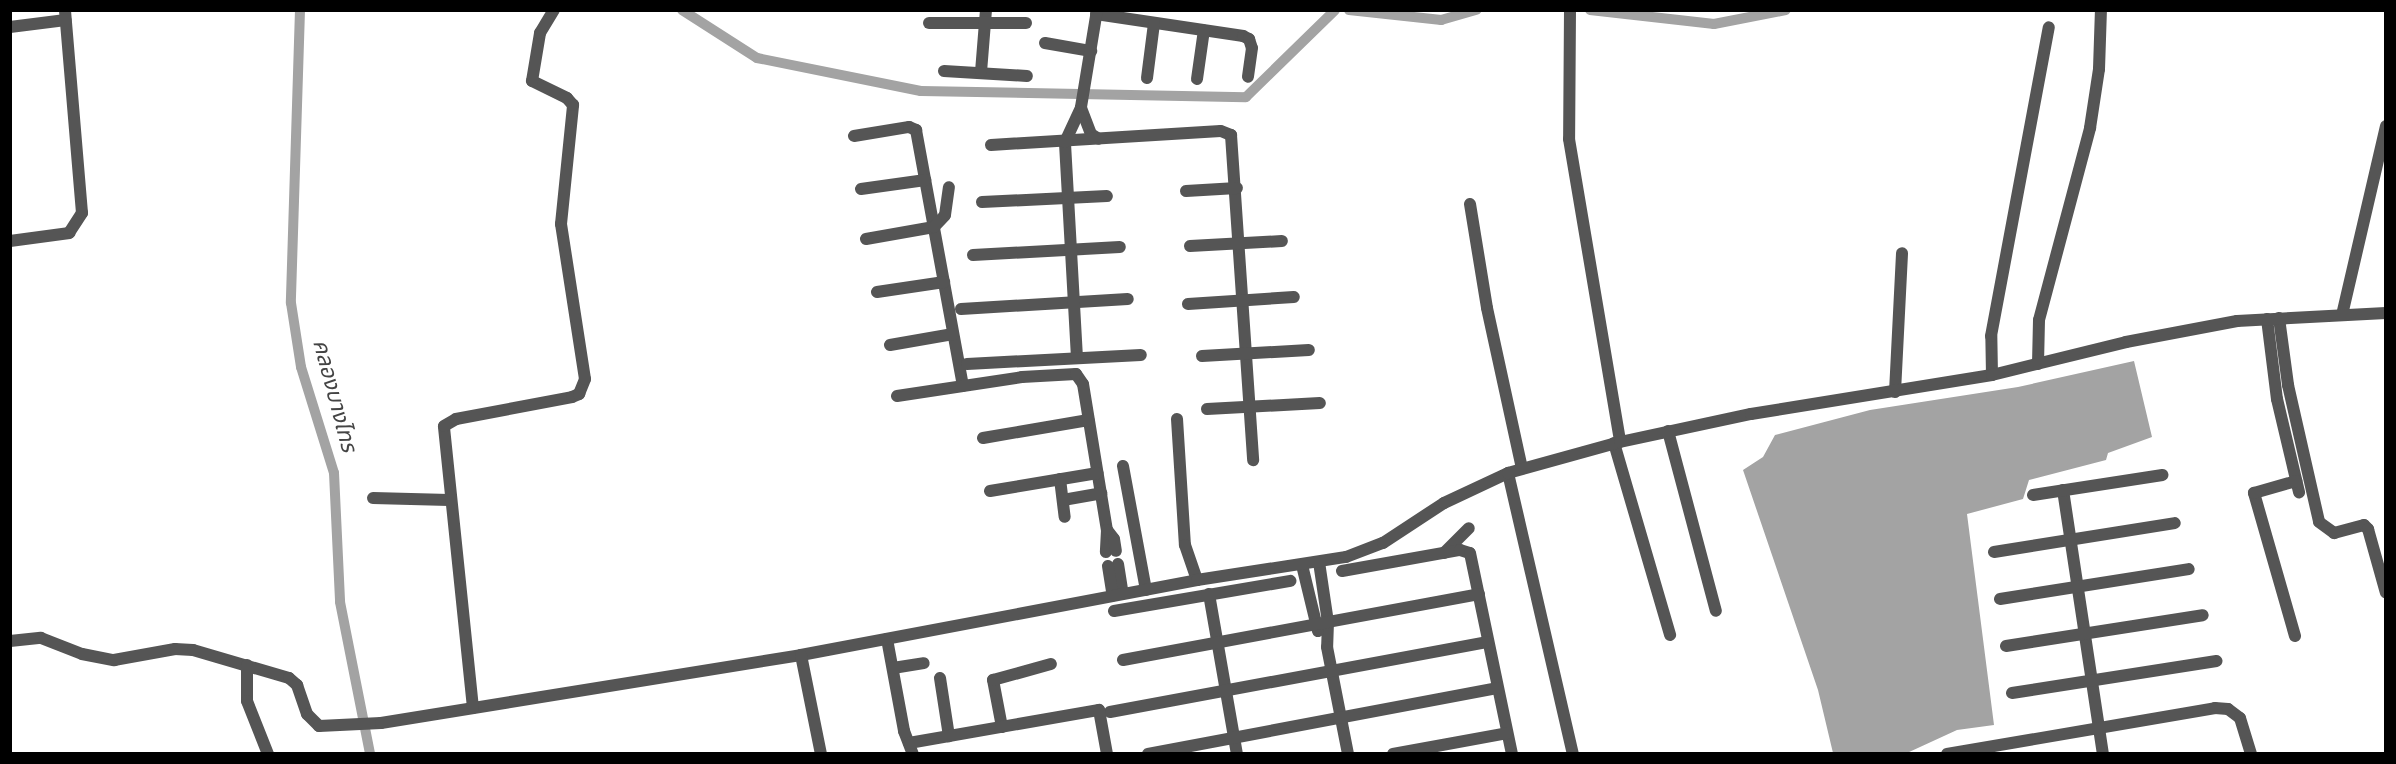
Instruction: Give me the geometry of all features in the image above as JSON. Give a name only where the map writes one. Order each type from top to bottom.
[{"type":"street","points":[[473,708],[442,432],[448,422],[572,397],[579,394],[585,379],[561,224],[573,105],[567,98],[532,81],[540,33],[554,10]]},
{"type":"street","points":[[981,72],[987,10]]},
{"type":"street","points":[[2038,364],[2043,300],[2091,120],[2099,69],[2101,10]]},
{"type":"street","points":[[1077,358],[1066,198],[1065,142],[1081,107],[1097,12],[1249,39],[1252,48],[1248,77]]},
{"type":"street","points":[[1569,12],[1569,139],[1617,442],[1670,636]]},
{"type":"street","points":[[10,27],[65,15],[82,197],[80,222],[69,233],[10,242]]},
{"type":"street","points":[[1146,78],[1154,22]]},
{"type":"street","points":[[929,23],[1026,23]]},
{"type":"street","points":[[1992,375],[1991,336],[2049,27]]},
{"type":"street","points":[[1197,79],[1204,30]]},
{"type":"street","points":[[1045,43],[1090,51]]},
{"type":"street","points":[[944,71],[1027,76]]},
{"type":"street","points":[[1081,107],[1090,134],[1099,140]]},
{"type":"street","points":[[2342,315],[2385,126]]},
{"type":"street","points":[[854,136],[914,127],[963,386]]},
{"type":"street","points":[[991,145],[1227,132],[1233,141],[1237,188],[1252,460]]},
{"type":"street","points":[[861,189],[925,180]]},
{"type":"street","points":[[866,239],[934,226],[945,215],[949,187]]},
{"type":"street","points":[[1186,192],[1237,188]]},
{"type":"street","points":[[982,202],[1107,196]]},
{"type":"street","points":[[1470,204],[1487,308],[1522,468]]},
{"type":"street","points":[[1190,246],[1282,241]]},
{"type":"street","points":[[973,255],[1120,248]]},
{"type":"street","points":[[1895,392],[1902,253]]},
{"type":"street","points":[[878,292],[944,282]]},
{"type":"street","points":[[1188,304],[1293,297]]},
{"type":"street","points":[[961,309],[1128,299]]},
{"type":"street","points":[[10,641],[41,638],[99,659],[114,660],[175,649],[279,673],[297,685],[307,714],[319,726],[381,723],[801,655],[1197,580],[1319,562],[1368,550],[1444,503],[1508,473],[1617,442],[1992,375],[2126,342],[2273,318],[2385,314]]},
{"type":"street","points":[[2273,318],[2277,399],[2297,487],[2254,493],[2295,636]]},
{"type":"street","points":[[2273,318],[2319,522],[2334,533],[2364,525],[2368,530],[2385,593]]},
{"type":"street","points":[[890,345],[953,334]]},
{"type":"street","points":[[1202,356],[1309,350]]},
{"type":"street","points":[[967,364],[1141,355]]},
{"type":"street","points":[[897,396],[1022,377],[1076,374],[1083,384],[1107,530],[1114,539],[1111,551]]},
{"type":"street","points":[[1207,409],[1320,403]]},
{"type":"street","points":[[1177,418],[1185,545],[1197,580]]},
{"type":"street","points":[[983,438],[1088,420]]},
{"type":"street","points":[[1668,432],[1716,611]]},
{"type":"street","points":[[1123,466],[1146,590]]},
{"type":"street","points":[[990,491],[1097,473]]},
{"type":"street","points":[[1508,473],[1573,753]]},
{"type":"street","points":[[2033,495],[2162,475]]},
{"type":"street","points":[[1060,479],[1065,517]]},
{"type":"street","points":[[2063,490],[2103,753]]},
{"type":"street","points":[[1063,500],[1101,493]]},
{"type":"street","points":[[373,498],[449,500]]},
{"type":"street","points":[[1994,552],[2175,523]]},
{"type":"street","points":[[1444,553],[1469,528]]},
{"type":"street","points":[[1342,571],[1460,550],[1470,553],[1512,753]]},
{"type":"street","points":[[1319,562],[1328,622],[1327,647],[1348,753]]},
{"type":"street","points":[[1113,565],[1118,595]]},
{"type":"street","points":[[1302,565],[1314,625],[1327,647]]},
{"type":"street","points":[[2000,599],[2189,569]]},
{"type":"street","points":[[1114,611],[1290,581]]},
{"type":"street","points":[[1209,594],[1237,753]]},
{"type":"street","points":[[1124,660],[1479,594]]},
{"type":"street","points":[[2006,646],[2203,615]]},
{"type":"street","points":[[887,639],[911,748],[949,736],[1099,710],[1107,753]]},
{"type":"street","points":[[1110,712],[1488,642]]},
{"type":"street","points":[[801,655],[822,753]]},
{"type":"street","points":[[2012,693],[2217,661]]},
{"type":"street","points":[[893,668],[924,663]]},
{"type":"street","points":[[1002,727],[993,680],[1051,664]]},
{"type":"street","points":[[247,665],[247,701],[268,753]]},
{"type":"street","points":[[940,678],[949,736]]},
{"type":"street","points":[[1148,753],[1497,688]]},
{"type":"street","points":[[1947,753],[2224,708],[2240,718],[2248,753]]},
{"type":"street","points":[[1393,753],[1507,733]]},
{"type":"shaded area","points":[[2134,361],[2152,437],[2108,453],[2106,460],[2029,480],[2023,499],[1967,514],[1994,725],[1957,730],[1907,753],[1833,753],[1818,690],[1743,470],[1763,457],[1775,435],[1870,410],[2018,387]]},
{"type":"waterway","name":"คลองบางไทร","points":[[300,10],[291,303],[301,367],[334,473],[340,602],[370,754]]},
{"type":"waterway","points":[[682,10],[757,58],[921,91],[1246,97],[1335,10]]},
{"type":"waterway","points":[[1349,10],[1441,20],[1477,10]]},
{"type":"waterway","points":[[1590,10],[1714,24],[1786,10]]}]
